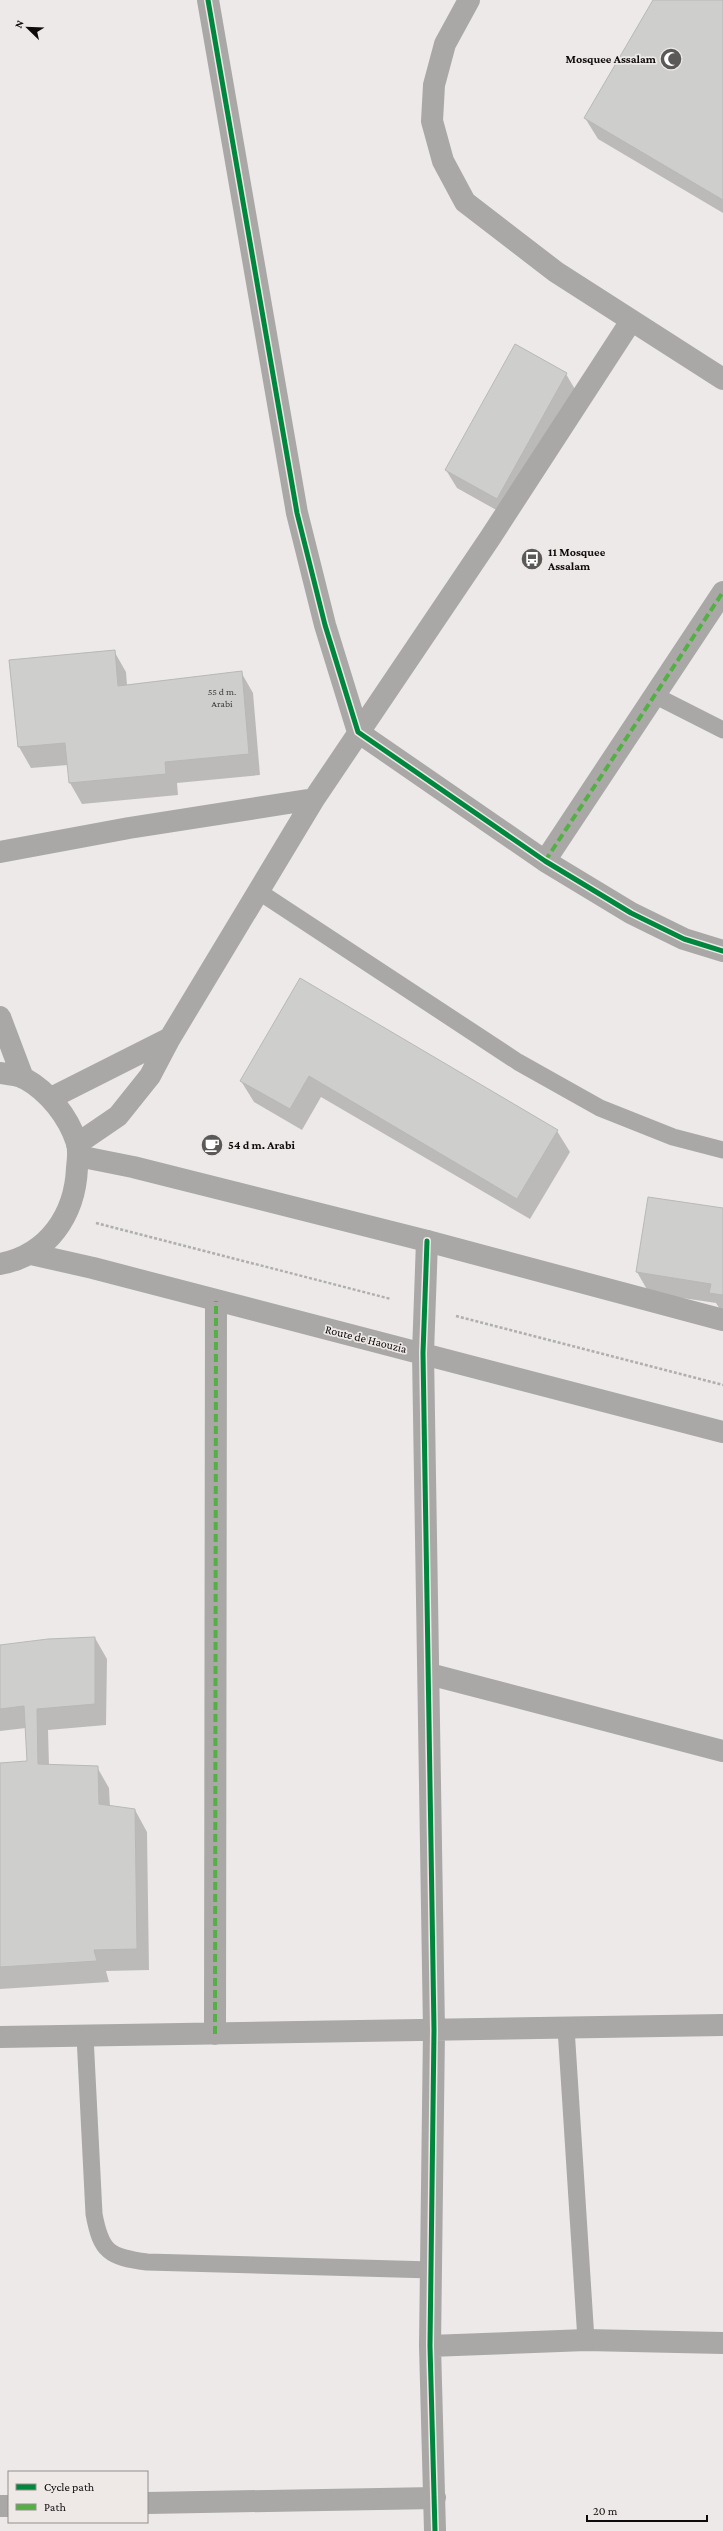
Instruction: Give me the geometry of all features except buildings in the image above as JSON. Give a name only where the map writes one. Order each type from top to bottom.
[{"type":"street","points":[[208,0],[297,513],[325,625],[358,732],[545,861],[631,913],[684,939],[723,951]]},
{"type":"street","points":[[469,0],[445,44],[434,84],[432,122],[443,161],[465,202],[556,272],[723,379]]},
{"type":"street","points":[[77,1150],[118,1116],[150,1076],[170,1038],[314,799],[490,538],[631,321]]},
{"type":"street","points":[[545,861],[656,696],[723,592]]},
{"type":"street","points":[[0,852],[130,828],[314,799]]},
{"type":"street","points":[[0,1017],[23,1078]]},
{"type":"street","points":[[51,1098],[170,1038]]},
{"type":"street","points":[[0,1073],[23,1078],[51,1098],[64,1116],[77,1150],[76,1186],[66,1215],[54,1232],[31,1254],[0,1264]]},
{"type":"street","points":[[77,1150],[134,1167],[723,1320]]},
{"type":"street","points":[[427,1242],[423,1353],[434,2030],[430,2346],[435,2531]]},
{"type":"street","name":"Route de Haouzia","points":[[31,1254],[423,1353],[723,1432]]},
{"type":"street","points":[[215,2034],[216,1301]]},
{"type":"street","points":[[429,1674],[723,1751]]},
{"type":"street","points":[[0,2037],[566,2028],[722,2021]]},
{"type":"street","points":[[430,2346],[586,2340],[723,2343]]},
{"type":"street","points":[[148,2503],[435,2498]]},
{"type":"lane","points":[[656,696],[723,730]]},
{"type":"lane","points":[[258,891],[518,1062],[600,1108],[673,1137],[723,1150]]},
{"type":"lane","points":[[566,2028],[586,2340]]},
{"type":"lane","points":[[85,2036],[94,2214],[98,2235],[104,2247],[112,2255],[124,2259],[147,2262],[432,2270]]},
{"type":"marked path","points":[[545,861],[723,592]]},
{"type":"marked path","points":[[215,2034],[216,1301]]},
{"type":"cycle path","points":[[208,0],[297,513],[325,625],[358,732],[545,861],[631,913],[684,939],[723,951]]},
{"type":"cycle path","points":[[427,1241],[423,1353],[434,2030],[430,2346],[435,2531]]},
{"type":"place","name":"Mosquee Assalam","points":[[671,59]]},
{"type":"place","name":"11 Mosquee Assalam","points":[[532,559]]},
{"type":"place","name":"54 d m. Arabi","points":[[212,1145]]}]
